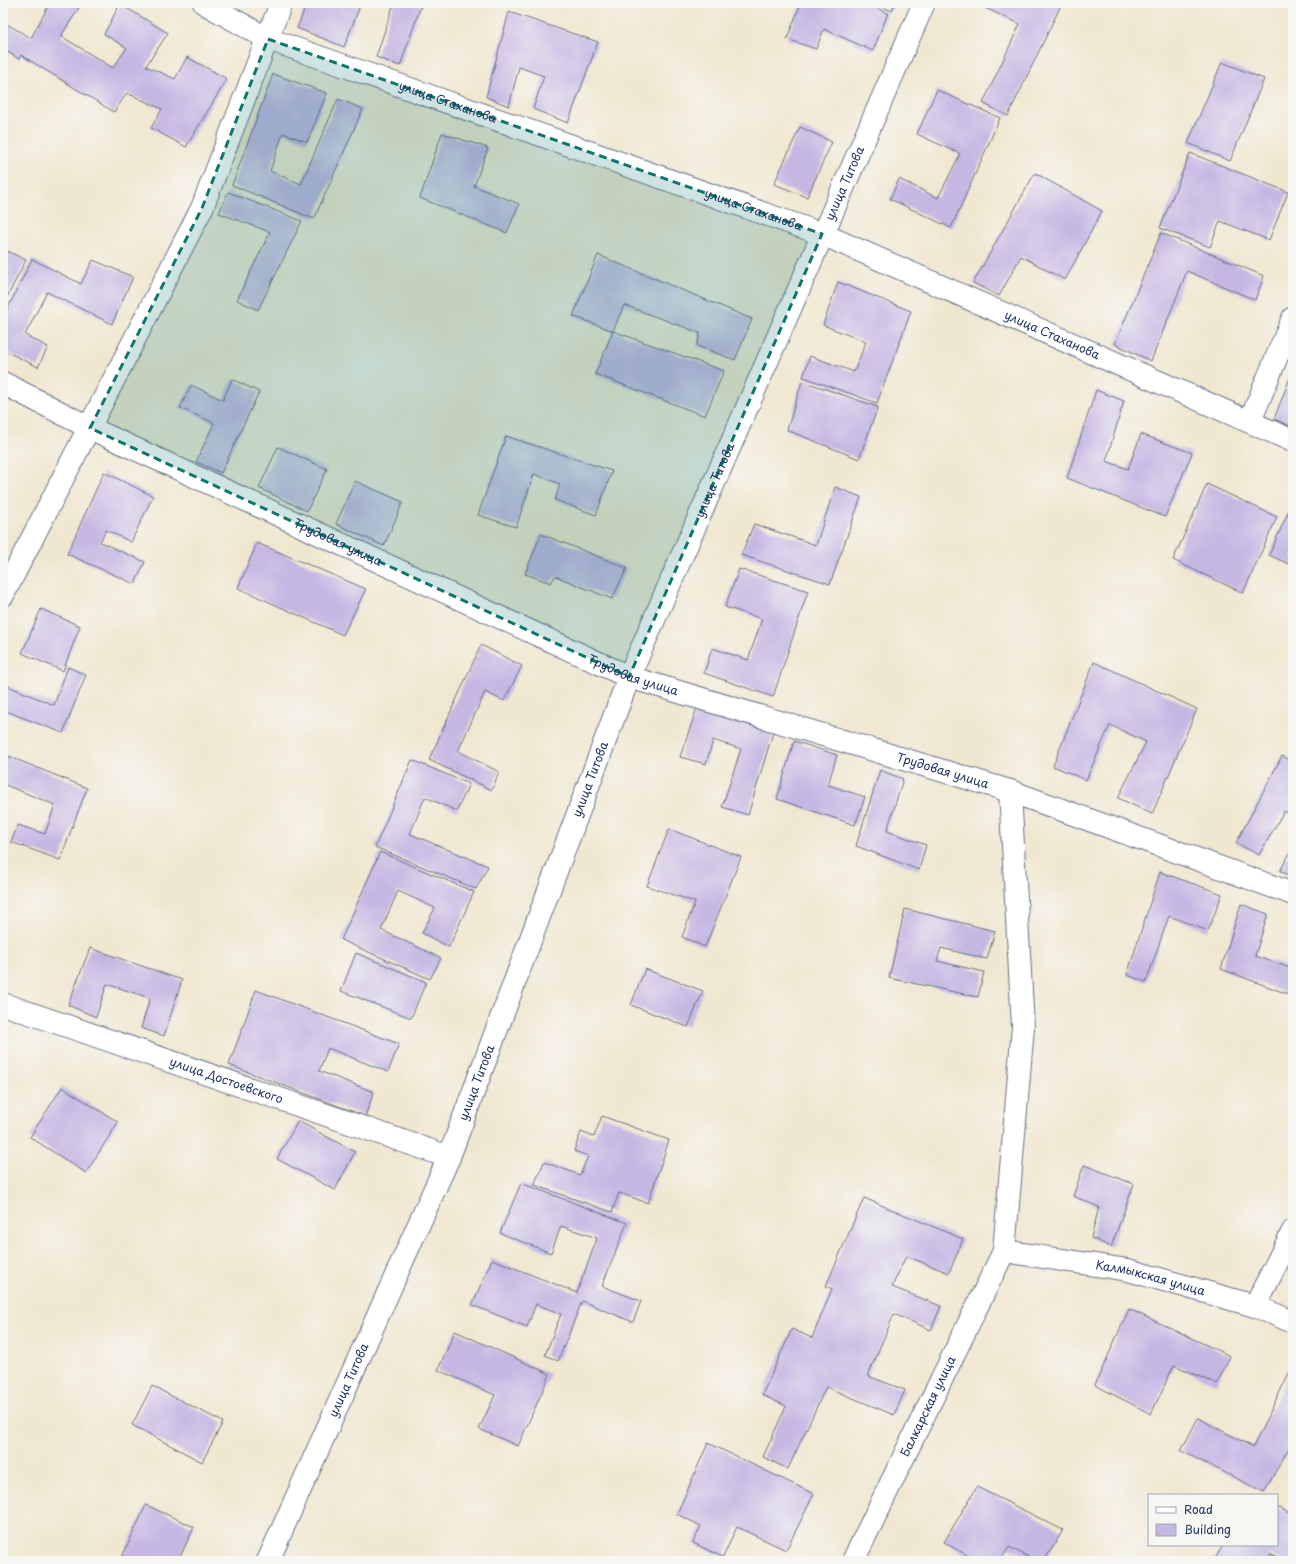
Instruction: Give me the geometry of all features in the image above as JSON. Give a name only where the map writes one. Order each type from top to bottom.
[{"type":"street","name":"улица Стаханова","points":[[204,3],[268,40],[822,234],[1293,441]]},
{"type":"street","points":[[3,595],[202,208],[282,3]]},
{"type":"street","name":"улица Титова","points":[[268,1561],[449,1157],[629,677],[924,3]]},
{"type":"street","points":[[1250,421],[1293,318]]},
{"type":"street","name":"Трудовая улица","points":[[3,384],[90,428],[629,677],[1010,791],[1293,894]]},
{"type":"street","points":[[1004,1251],[1023,1027],[1010,791]]},
{"type":"street","name":"улица Достоевского","points":[[3,1004],[449,1157]]},
{"type":"street","points":[[1255,1306],[1293,1231]]},
{"type":"street","name":"Калмыкская улица","points":[[1004,1251],[1128,1270],[1255,1306],[1293,1322]]},
{"type":"street","name":"Балкарская улица","points":[[853,1561],[1004,1251]]},
{"type":"highlighted area","points":[[268,39],[822,234],[629,677],[90,428],[202,208]]},
{"type":"building","points":[[50,3],[82,3],[61,36],[113,68],[127,48],[104,34],[120,4],[168,33],[146,66],[175,79],[187,57],[227,79],[186,147],[151,128],[162,109],[127,93],[114,112],[21,55],[19,59],[3,49],[3,22],[31,38]]},
{"type":"building","points":[[307,3],[361,3],[344,47],[297,28]]},
{"type":"building","points":[[394,3],[422,3],[400,66],[376,57]]},
{"type":"building","points":[[801,3],[864,3],[888,13],[873,51],[824,29],[816,49],[787,39]]},
{"type":"building","points":[[873,3],[895,3],[892,11]]},
{"type":"building","points":[[985,3],[1062,3],[1008,116],[983,103],[1020,24],[983,7]]},
{"type":"building","points":[[509,12],[598,42],[568,123],[533,109],[544,76],[519,67],[509,106],[486,97]]},
{"type":"building","points":[[1222,62],[1264,79],[1230,161],[1188,143]]},
{"type":"building","points":[[273,74],[327,93],[307,142],[283,133],[270,171],[301,184],[338,99],[363,109],[314,219],[232,185]]},
{"type":"building","points":[[937,90],[1000,118],[951,228],[890,199],[899,179],[938,198],[960,154],[917,134]]},
{"type":"building","points":[[800,127],[832,142],[807,197],[774,184]]},
{"type":"building","points":[[442,133],[488,148],[474,186],[519,204],[507,233],[420,198]]},
{"type":"building","points":[[1190,153],[1288,192],[1269,240],[1220,221],[1210,247],[1160,228]]},
{"type":"building","points":[[1035,173],[1102,211],[1065,280],[1021,256],[999,296],[973,283]]},
{"type":"building","points":[[228,192],[302,221],[258,310],[237,300],[270,232],[219,213]]},
{"type":"building","points":[[1161,233],[1264,276],[1255,300],[1187,271],[1151,361],[1115,344]]},
{"type":"building","points":[[3,249],[26,260],[3,305]]},
{"type":"building","points":[[598,255],[752,319],[735,360],[697,346],[700,333],[624,305],[613,331],[573,316]]},
{"type":"building","points":[[32,259],[81,284],[93,260],[133,277],[112,324],[47,292],[25,335],[48,347],[38,367],[3,350],[3,318]]},
{"type":"building","points":[[838,282],[911,311],[877,403],[803,377],[810,356],[854,372],[866,342],[823,325]]},
{"type":"building","points":[[613,331],[724,371],[705,416],[595,374]]},
{"type":"building","points":[[1293,370],[1293,427],[1274,419]]},
{"type":"building","points":[[232,379],[259,392],[221,473],[196,462],[214,423],[180,408],[191,385],[223,400]]},
{"type":"building","points":[[802,381],[878,407],[859,459],[787,430]]},
{"type":"building","points":[[1096,390],[1124,401],[1106,461],[1128,469],[1141,434],[1192,453],[1165,517],[1067,478]]},
{"type":"building","points":[[506,436],[612,471],[596,515],[555,500],[560,484],[534,474],[516,527],[478,515]]},
{"type":"building","points":[[278,447],[327,469],[307,511],[259,488]]},
{"type":"building","points":[[104,472],[153,496],[131,542],[106,530],[100,542],[145,562],[135,584],[67,554]]},
{"type":"building","points":[[355,481],[403,502],[384,546],[336,524]]},
{"type":"building","points":[[1207,484],[1277,517],[1243,593],[1173,560]]},
{"type":"building","points":[[835,487],[861,497],[830,584],[741,555],[754,524],[816,545]]},
{"type":"building","points":[[1293,501],[1293,566],[1269,555]]},
{"type":"building","points":[[541,534],[627,568],[612,599],[555,576],[551,583],[525,574]]},
{"type":"building","points":[[257,543],[366,589],[343,635],[238,588]]},
{"type":"building","points":[[739,569],[808,591],[773,697],[704,673],[712,648],[748,660],[762,619],[725,607]]},
{"type":"building","points":[[41,609],[80,626],[63,671],[22,653]]},
{"type":"building","points":[[481,645],[522,666],[504,701],[485,692],[458,751],[499,772],[492,790],[429,760]]},
{"type":"building","points":[[1094,662],[1197,709],[1152,814],[1118,798],[1146,742],[1110,725],[1086,780],[1053,766]]},
{"type":"building","points":[[68,667],[86,675],[63,733],[3,710],[3,684],[54,705]]},
{"type":"building","points":[[698,705],[774,729],[748,815],[722,807],[741,749],[713,740],[706,764],[680,757]]},
{"type":"building","points":[[794,741],[837,755],[828,785],[865,797],[855,825],[777,799]]},
{"type":"building","points":[[3,754],[87,788],[60,860],[11,842],[18,825],[45,834],[55,805],[3,784]]},
{"type":"building","points":[[1282,756],[1293,762],[1293,816],[1284,811],[1259,855],[1236,843]]},
{"type":"building","points":[[412,760],[469,784],[457,811],[425,797],[410,834],[488,866],[476,889],[375,847]]},
{"type":"building","points":[[880,770],[903,779],[887,831],[926,845],[919,870],[856,846]]},
{"type":"building","points":[[669,829],[741,857],[705,947],[682,937],[695,902],[647,886]]},
{"type":"building","points":[[1293,847],[1293,877],[1280,871]]},
{"type":"building","points":[[380,852],[474,892],[449,947],[422,933],[435,908],[398,891],[381,930],[441,958],[430,979],[341,940]]},
{"type":"building","points":[[1160,872],[1222,894],[1208,931],[1169,916],[1146,982],[1127,975]]},
{"type":"building","points":[[1241,904],[1268,914],[1255,956],[1293,969],[1293,996],[1221,969]]},
{"type":"building","points":[[905,909],[995,931],[987,959],[941,948],[937,961],[984,972],[978,997],[889,978]]},
{"type":"building","points":[[90,948],[182,980],[164,1036],[141,1028],[150,998],[107,984],[96,1017],[68,1005]]},
{"type":"building","points":[[356,953],[426,982],[411,1018],[341,991]]},
{"type":"building","points":[[645,969],[703,991],[688,1027],[631,1005]]},
{"type":"building","points":[[256,990],[399,1044],[388,1072],[328,1048],[319,1071],[374,1092],[365,1116],[229,1065]]},
{"type":"building","points":[[62,1087],[118,1122],[86,1173],[30,1137]]},
{"type":"building","points":[[602,1116],[669,1140],[648,1203],[619,1193],[612,1212],[534,1185],[544,1162],[580,1175],[588,1156],[574,1151],[581,1132],[594,1137]]},
{"type":"building","points":[[298,1121],[355,1152],[335,1190],[277,1159]]},
{"type":"building","points":[[1084,1165],[1134,1184],[1111,1247],[1091,1238],[1099,1207],[1073,1196]]},
{"type":"building","points":[[521,1183],[627,1223],[602,1286],[641,1301],[633,1322],[582,1301],[558,1361],[545,1355],[561,1314],[536,1304],[527,1327],[472,1305],[492,1259],[577,1293],[597,1238],[561,1226],[551,1253],[500,1233]]},
{"type":"building","points":[[864,1198],[963,1239],[949,1273],[906,1256],[892,1287],[941,1306],[931,1330],[894,1314],[868,1376],[905,1390],[894,1415],[826,1387],[788,1469],[763,1457],[786,1406],[762,1395],[792,1329],[812,1338],[832,1289],[826,1286]]},
{"type":"building","points":[[1129,1309],[1230,1356],[1217,1384],[1174,1365],[1151,1414],[1095,1385]]},
{"type":"building","points":[[455,1331],[550,1374],[518,1446],[479,1429],[495,1395],[438,1370]]},
{"type":"building","points":[[1293,1365],[1293,1441],[1264,1492],[1181,1451],[1198,1418],[1253,1447]]},
{"type":"building","points":[[152,1386],[223,1422],[202,1462],[132,1425]]},
{"type":"building","points":[[708,1443],[814,1494],[786,1550],[737,1527],[723,1557],[693,1543],[701,1526],[677,1514]]},
{"type":"building","points":[[977,1487],[1063,1530],[1044,1561],[1037,1561],[1009,1547],[1000,1561],[977,1561],[944,1542]]},
{"type":"building","points":[[146,1505],[194,1527],[178,1561],[125,1561],[121,1559]]},
{"type":"building","points":[[1278,1508],[1293,1515],[1293,1561],[1282,1561],[1270,1554],[1267,1561],[1214,1561],[1222,1546],[1278,1546]]}]
